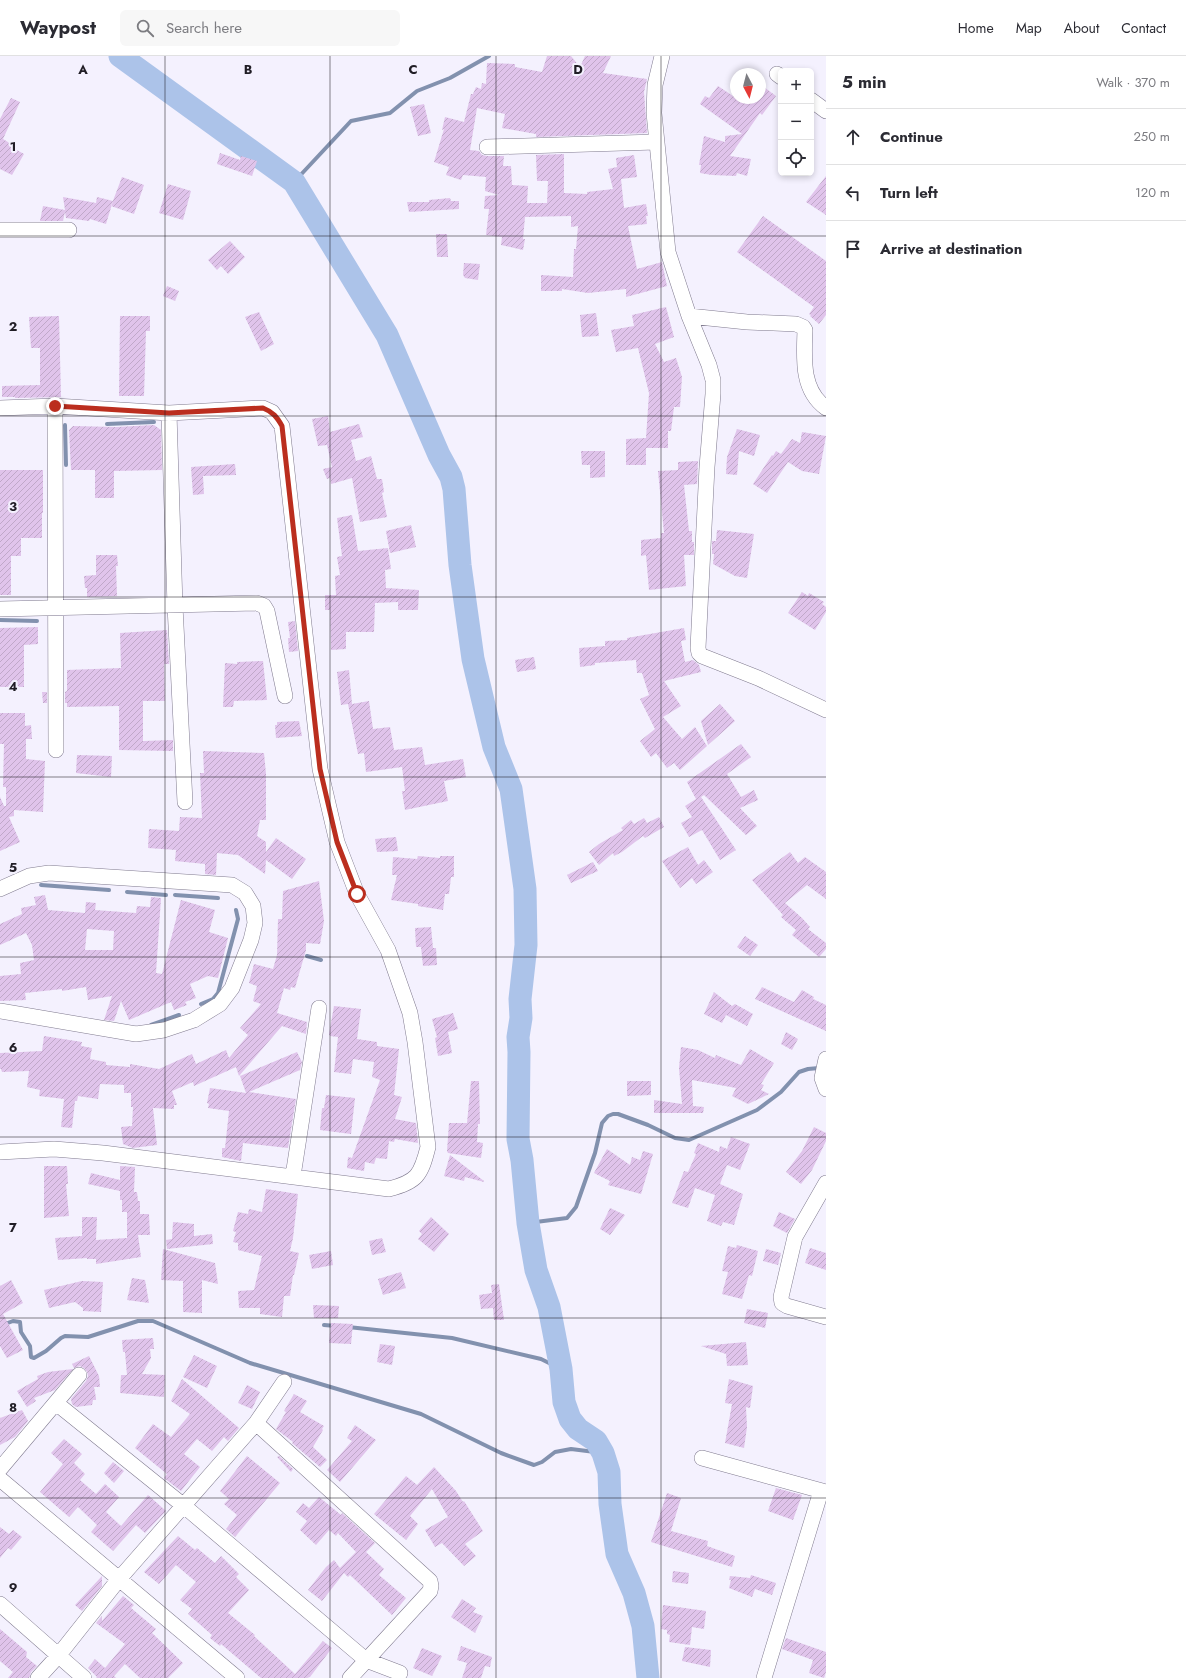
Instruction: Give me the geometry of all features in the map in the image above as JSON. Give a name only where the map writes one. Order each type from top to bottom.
[{"type":"street","points":[[662,56],[655,85],[654,113],[668,252],[689,316],[709,365],[713,380],[707,467],[699,652],[702,656],[825,705]]},
{"type":"street","points":[[814,102],[826,111]]},
{"type":"street","points":[[486,147],[656,142]]},
{"type":"street","points":[[0,230],[69,230]]},
{"type":"street","points":[[689,316],[747,322],[796,324],[803,327],[805,330],[803,362],[807,378],[814,396],[826,408]]},
{"type":"street","points":[[55,406],[54,608],[56,750]]},
{"type":"street","points":[[0,408],[55,406],[169,413],[263,408],[272,412],[282,426],[320,769],[337,842],[357,894],[388,950],[410,1013],[428,1148],[425,1161],[418,1175],[407,1184],[389,1189],[103,1153],[54,1149],[0,1152]]},
{"type":"street","points":[[169,413],[175,606],[185,802]]},
{"type":"street","points":[[0,609],[257,603],[264,606],[267,611],[286,696]]},
{"type":"street","points":[[0,889],[30,876],[49,873],[232,885],[245,893],[253,906],[255,923],[251,940],[232,988],[220,1004],[194,1020],[164,1030],[136,1034],[0,1011]]},
{"type":"street","points":[[293,1176],[319,1008]]},
{"type":"street","points":[[826,1059],[822,1078],[826,1089]]},
{"type":"street","points":[[826,1183],[795,1237],[781,1297],[782,1302],[787,1306],[826,1317]]},
{"type":"street","points":[[0,1469],[79,1375]]},
{"type":"street","points":[[38,1678],[58,1656],[119,1579],[256,1423],[284,1382]]},
{"type":"street","points":[[56,1403],[184,1506],[366,1660],[400,1673]]},
{"type":"street","points":[[256,1423],[430,1581],[430,1591],[350,1678]]},
{"type":"street","points":[[702,1458],[824,1491],[764,1678]]},
{"type":"street","points":[[0,1479],[237,1678]]},
{"type":"street","points":[[0,1604],[84,1678]]},
{"type":"building","points":[[547,56],[571,56],[580,67],[585,56],[611,56],[603,73],[647,79],[644,92],[647,133],[536,137],[536,134],[502,128],[505,114],[477,108],[470,150],[479,151],[482,155],[487,156],[504,156],[503,166],[511,166],[512,185],[528,186],[527,203],[547,203],[548,181],[537,181],[536,155],[564,154],[564,193],[587,194],[587,192],[613,189],[608,169],[617,167],[616,158],[634,155],[637,177],[621,179],[624,208],[646,204],[648,216],[646,216],[647,224],[628,226],[637,269],[662,262],[667,286],[626,297],[626,289],[588,293],[562,289],[562,291],[541,291],[541,275],[573,277],[574,249],[576,249],[578,226],[571,227],[571,216],[525,217],[523,239],[525,239],[523,250],[501,245],[502,237],[486,235],[489,209],[484,209],[485,196],[499,195],[485,191],[486,177],[463,175],[461,180],[446,175],[449,167],[434,162],[444,129],[442,130],[445,117],[464,122],[471,94],[473,94],[476,87],[481,89],[482,83],[486,84],[487,63],[515,64],[515,67],[542,72]]},
{"type":"building","points":[[718,86],[730,94],[730,104],[766,104],[766,88],[776,96],[762,115],[760,113],[730,156],[751,159],[747,176],[737,173],[736,176],[700,173],[701,165],[699,165],[704,136],[725,142],[725,136],[742,134],[700,104],[705,96],[709,98]]},
{"type":"building","points":[[11,98],[20,102],[3,139],[24,154],[12,175],[0,169],[0,119]]},
{"type":"building","points":[[424,104],[431,133],[418,136],[410,107]]},
{"type":"building","points":[[220,153],[240,160],[241,156],[257,161],[252,176],[217,164]]},
{"type":"building","points":[[826,176],[826,215],[806,202]]},
{"type":"building","points":[[122,177],[144,185],[134,214],[111,206]]},
{"type":"building","points":[[168,184],[191,191],[183,220],[159,213]]},
{"type":"building","points":[[63,197],[96,203],[97,197],[113,201],[106,224],[90,219],[89,221],[66,218],[65,212],[63,221],[40,221],[43,206],[65,210]]},
{"type":"building","points":[[450,198],[451,201],[459,201],[459,209],[409,212],[407,202],[429,202],[429,200]]},
{"type":"building","points":[[763,216],[826,261],[826,315],[819,324],[809,314],[814,307],[737,252]]},
{"type":"building","points":[[436,234],[447,234],[448,257],[437,257]]},
{"type":"building","points":[[230,241],[245,257],[228,274],[221,266],[217,270],[208,260]]},
{"type":"building","points":[[464,263],[480,264],[478,280],[465,278],[463,275]]},
{"type":"building","points":[[167,286],[179,291],[175,301],[163,296]]},
{"type":"building","points":[[666,307],[674,337],[655,344],[664,362],[676,358],[682,377],[680,407],[674,407],[671,431],[668,431],[668,448],[646,448],[646,465],[626,465],[626,439],[646,438],[649,393],[638,348],[616,352],[611,330],[634,326],[632,315]]},
{"type":"building","points":[[259,312],[274,344],[261,351],[245,317]]},
{"type":"building","points":[[596,313],[599,336],[582,337],[580,315]]},
{"type":"building","points":[[59,316],[61,397],[2,397],[2,386],[40,385],[40,348],[31,348],[29,317]]},
{"type":"building","points":[[120,316],[150,316],[150,331],[146,331],[144,396],[119,396]]},
{"type":"building","points":[[328,416],[330,432],[359,424],[363,437],[351,440],[356,461],[371,456],[377,479],[382,479],[384,492],[382,493],[387,517],[360,522],[352,478],[331,484],[330,478],[327,479],[323,469],[332,467],[327,445],[318,446],[312,419]]},
{"type":"building","points":[[154,425],[161,430],[162,470],[114,471],[114,498],[95,498],[95,470],[71,470],[69,430],[73,426],[116,427]]},
{"type":"building","points":[[737,429],[760,435],[754,456],[739,451],[737,475],[726,474],[727,457]]},
{"type":"building","points":[[802,432],[826,436],[819,474],[802,471],[788,462],[767,493],[753,484],[776,451],[781,454],[792,439],[800,443]]},
{"type":"building","points":[[581,451],[605,451],[605,477],[590,478],[590,465],[582,465]]},
{"type":"building","points":[[698,461],[697,484],[684,485],[689,531],[692,531],[692,542],[694,542],[694,555],[684,555],[686,586],[649,590],[646,555],[641,556],[641,540],[661,538],[661,533],[664,533],[658,471],[678,470],[678,462]]},
{"type":"building","points":[[235,464],[236,475],[203,476],[204,494],[193,495],[191,467]]},
{"type":"building","points":[[0,470],[43,470],[42,538],[21,538],[21,556],[11,556],[11,595],[0,595]]},
{"type":"building","points":[[352,515],[358,551],[388,548],[391,569],[385,570],[386,588],[419,590],[418,610],[398,610],[398,602],[375,603],[374,632],[346,632],[346,649],[331,650],[330,610],[325,610],[325,595],[336,595],[335,576],[340,575],[337,557],[342,556],[337,518]]},
{"type":"building","points":[[411,525],[416,547],[390,553],[386,531]]},
{"type":"building","points":[[717,530],[754,534],[747,578],[735,576],[713,564],[714,554],[712,554],[712,541],[716,541]]},
{"type":"building","points":[[96,555],[117,555],[117,596],[87,597],[87,588],[85,588],[84,576],[96,575]]},
{"type":"building","points":[[802,592],[808,596],[809,593],[824,602],[822,604],[826,607],[826,612],[815,630],[788,613]]},
{"type":"building","points":[[295,621],[298,651],[289,652],[288,638],[290,638],[288,622]]},
{"type":"building","points":[[38,627],[38,644],[24,645],[24,687],[0,687],[0,628]]},
{"type":"building","points":[[684,628],[686,640],[681,641],[685,662],[693,660],[699,665],[701,672],[664,681],[681,706],[663,717],[682,739],[695,727],[707,746],[680,770],[674,763],[667,768],[656,753],[651,757],[640,741],[655,729],[640,699],[649,695],[642,673],[637,673],[636,660],[595,663],[595,665],[580,667],[579,648],[605,646],[605,641],[627,640],[627,638]]},
{"type":"building","points":[[167,630],[169,664],[164,664],[165,701],[143,701],[143,741],[173,740],[173,751],[119,750],[119,706],[67,707],[67,703],[65,703],[65,692],[67,691],[67,670],[121,668],[120,633]]},
{"type":"building","points":[[534,657],[536,669],[517,672],[515,660]]},
{"type":"building","points":[[263,661],[267,700],[234,701],[233,707],[223,707],[225,663],[237,664],[237,662]]},
{"type":"building","points":[[349,670],[352,704],[369,701],[373,729],[390,727],[394,750],[422,747],[425,765],[463,759],[466,777],[444,781],[448,801],[405,810],[402,791],[405,791],[402,767],[366,772],[364,753],[358,754],[348,704],[341,705],[337,672]]},
{"type":"building","points":[[42,692],[47,692],[47,703],[43,703]]},
{"type":"building","points":[[720,704],[735,721],[708,745],[701,721]]},
{"type":"building","points":[[0,713],[25,713],[25,726],[31,725],[32,739],[26,739],[26,759],[45,761],[43,812],[14,810],[14,816],[9,817],[20,842],[0,851],[0,797],[4,806],[6,806],[6,787],[3,787],[4,744],[0,744]]},
{"type":"building","points":[[299,721],[302,736],[276,738],[275,725],[277,725],[277,722]]},
{"type":"building","points":[[741,744],[751,757],[727,774],[741,797],[754,790],[758,800],[740,808],[757,826],[746,835],[704,795],[701,797],[736,850],[720,860],[702,830],[689,837],[681,823],[692,817],[685,806],[696,799],[687,782]]},
{"type":"building","points":[[203,751],[264,753],[266,774],[266,820],[260,820],[257,836],[266,842],[266,852],[276,838],[306,859],[292,879],[266,860],[265,874],[238,855],[217,853],[216,875],[205,874],[205,864],[175,861],[176,850],[148,848],[149,829],[179,831],[180,817],[202,818],[200,773],[204,773]]},
{"type":"building","points":[[77,755],[112,756],[111,777],[76,773]]},
{"type":"building","points":[[659,817],[664,827],[645,838],[643,836],[622,852],[614,856],[613,853],[599,865],[589,852],[599,844],[623,830],[621,828],[631,820],[634,824],[644,818],[647,823]]},
{"type":"building","points":[[396,837],[398,851],[377,852],[375,839]]},
{"type":"building","points":[[688,847],[698,865],[704,860],[713,872],[696,884],[692,878],[680,888],[662,861]]},
{"type":"building","points":[[790,852],[798,863],[805,857],[826,872],[826,899],[807,885],[785,903],[810,927],[808,929],[826,943],[826,949],[819,957],[792,935],[796,930],[781,917],[783,915],[752,880]]},
{"type":"building","points":[[418,856],[440,858],[440,856],[454,856],[454,877],[451,877],[449,894],[445,894],[443,910],[391,900],[397,875],[392,875],[393,857],[417,859]]},
{"type":"building","points":[[593,862],[598,871],[571,883],[567,875]]},
{"type":"building","points":[[319,881],[324,921],[320,944],[306,943],[306,950],[295,988],[291,987],[290,990],[284,988],[277,1013],[307,1022],[306,1034],[282,1026],[239,1076],[236,1067],[194,1086],[193,1082],[172,1091],[177,1105],[174,1105],[174,1109],[153,1108],[157,1145],[133,1148],[123,1144],[121,1127],[132,1126],[133,1107],[131,1107],[131,1093],[124,1093],[124,1085],[100,1084],[98,1099],[78,1096],[77,1101],[75,1101],[72,1128],[61,1127],[64,1099],[39,1096],[40,1090],[27,1087],[29,1071],[2,1072],[0,1069],[0,1053],[42,1051],[44,1036],[82,1042],[81,1046],[92,1048],[90,1059],[106,1062],[106,1065],[130,1067],[130,1064],[159,1069],[192,1054],[196,1064],[226,1050],[229,1058],[248,1035],[240,1028],[261,1004],[253,1001],[257,986],[249,983],[254,964],[273,969],[277,955],[278,919],[282,919],[283,891]]},
{"type":"building","points":[[45,895],[48,910],[85,913],[86,902],[96,903],[95,910],[136,913],[137,906],[150,907],[151,897],[161,898],[156,973],[162,974],[181,900],[215,910],[209,932],[228,938],[218,978],[208,976],[190,984],[196,998],[185,1002],[187,1005],[174,1010],[171,1002],[129,1020],[121,1001],[114,1021],[104,1020],[112,996],[88,1000],[86,987],[62,991],[62,989],[25,993],[26,1000],[0,1001],[0,976],[21,974],[20,963],[34,960],[32,945],[26,933],[0,945],[0,924],[22,914],[21,908],[36,905],[34,897]],"holes":[[[87,929],[114,931],[113,950],[85,950]]]},
{"type":"building","points":[[431,927],[433,948],[436,948],[437,965],[423,966],[421,947],[416,947],[415,928]]},
{"type":"building","points":[[745,936],[758,945],[750,956],[737,947]]},
{"type":"building","points":[[762,987],[794,1002],[802,990],[814,997],[813,999],[826,1005],[826,1031],[755,999]]},
{"type":"building","points":[[714,992],[732,1006],[735,1004],[753,1014],[747,1026],[726,1015],[722,1023],[704,1014]]},
{"type":"building","points":[[334,1006],[361,1009],[357,1039],[377,1042],[377,1046],[399,1049],[394,1095],[402,1097],[395,1119],[416,1123],[418,1143],[395,1139],[394,1142],[389,1141],[387,1159],[376,1158],[374,1164],[365,1162],[364,1171],[347,1168],[348,1157],[352,1158],[380,1080],[372,1077],[374,1062],[353,1059],[351,1074],[334,1072],[338,1037],[330,1036],[329,1034]]},
{"type":"building","points":[[453,1013],[458,1029],[448,1032],[452,1053],[438,1056],[435,1038],[437,1037],[432,1019]]},
{"type":"building","points":[[786,1032],[798,1039],[792,1050],[781,1044]]},
{"type":"building","points":[[681,1047],[698,1050],[715,1058],[716,1055],[741,1065],[750,1049],[774,1063],[761,1084],[764,1085],[761,1090],[769,1094],[748,1104],[732,1096],[736,1088],[692,1080],[693,1106],[704,1107],[703,1113],[654,1113],[654,1100],[682,1104],[679,1068]]},
{"type":"building","points":[[297,1052],[302,1062],[300,1070],[249,1092],[296,1099],[288,1148],[243,1143],[241,1161],[222,1157],[222,1148],[225,1148],[229,1111],[208,1108],[209,1104],[207,1103],[210,1088],[246,1093],[240,1076]]},
{"type":"building","points":[[471,1081],[479,1081],[480,1124],[478,1124],[477,1142],[483,1143],[481,1158],[448,1153],[447,1151],[449,1123],[467,1123]]},
{"type":"building","points":[[627,1081],[651,1081],[651,1095],[627,1096]]},
{"type":"building","points":[[326,1095],[355,1098],[351,1134],[320,1130],[322,1108],[324,1108]]},
{"type":"building","points":[[814,1127],[826,1133],[826,1141],[812,1170],[801,1184],[786,1172],[802,1151]]},
{"type":"building","points":[[731,1137],[750,1144],[740,1170],[727,1165],[720,1184],[743,1194],[734,1225],[723,1222],[721,1226],[707,1221],[715,1195],[695,1188],[688,1208],[672,1203],[684,1171],[688,1172],[696,1154],[694,1153],[698,1143],[719,1152],[720,1146],[727,1149]]},
{"type":"building","points":[[607,1149],[630,1165],[632,1157],[640,1160],[643,1151],[653,1154],[641,1194],[608,1185],[610,1181],[594,1173]]},
{"type":"building","points":[[450,1155],[484,1182],[465,1177],[464,1181],[444,1176]]},
{"type":"building","points":[[44,1166],[67,1166],[68,1184],[66,1184],[69,1216],[44,1218]]},
{"type":"building","points":[[120,1166],[135,1167],[134,1192],[137,1192],[138,1201],[140,1201],[140,1214],[149,1214],[150,1235],[138,1235],[141,1257],[96,1264],[96,1259],[87,1258],[58,1260],[55,1238],[82,1236],[82,1217],[97,1217],[96,1240],[127,1238],[127,1212],[122,1212],[120,1191],[88,1184],[91,1173],[120,1180]]},
{"type":"building","points":[[266,1189],[298,1194],[290,1251],[299,1253],[293,1275],[290,1296],[284,1296],[282,1317],[260,1314],[260,1308],[239,1308],[238,1291],[254,1290],[262,1256],[238,1250],[238,1243],[233,1242],[236,1232],[233,1231],[238,1212],[248,1214],[249,1209],[262,1212]]},
{"type":"building","points":[[610,1208],[625,1215],[610,1235],[600,1229]]},
{"type":"building","points":[[779,1212],[795,1219],[787,1233],[773,1226]]},
{"type":"building","points":[[431,1217],[449,1234],[434,1252],[418,1239],[422,1234],[419,1231]]},
{"type":"building","points":[[173,1222],[194,1224],[194,1236],[212,1234],[213,1244],[167,1249],[166,1240],[172,1239]]},
{"type":"building","points":[[382,1238],[386,1252],[372,1255],[369,1241]]},
{"type":"building","points":[[737,1245],[758,1251],[752,1276],[749,1275],[742,1299],[722,1294],[728,1272],[722,1271],[728,1246],[736,1248]]},
{"type":"building","points":[[810,1248],[826,1253],[826,1270],[805,1263]]},
{"type":"building","points":[[163,1249],[215,1263],[218,1284],[202,1280],[202,1313],[183,1312],[183,1281],[161,1280]]},
{"type":"building","points":[[766,1249],[781,1253],[778,1265],[763,1261]]},
{"type":"building","points":[[331,1251],[333,1265],[312,1269],[309,1255]]},
{"type":"building","points":[[401,1272],[406,1288],[383,1295],[378,1279]]},
{"type":"building","points":[[132,1278],[145,1280],[149,1303],[127,1300]]},
{"type":"building","points":[[11,1280],[23,1303],[3,1314],[23,1350],[7,1358],[0,1346],[0,1286]]},
{"type":"building","points":[[82,1281],[103,1282],[101,1312],[83,1311],[83,1308],[75,1302],[49,1308],[44,1290]]},
{"type":"building","points":[[499,1284],[504,1320],[494,1320],[493,1308],[481,1309],[479,1295],[492,1293],[491,1285]]},
{"type":"building","points":[[313,1305],[339,1306],[338,1318],[314,1318]]},
{"type":"building","points":[[747,1309],[768,1313],[765,1328],[744,1323]]},
{"type":"building","points":[[331,1323],[353,1324],[351,1344],[329,1343]]},
{"type":"building","points":[[153,1338],[154,1349],[150,1349],[151,1358],[142,1374],[165,1375],[164,1397],[120,1393],[121,1375],[127,1375],[125,1352],[123,1352],[122,1340]]},
{"type":"building","points":[[746,1342],[748,1365],[727,1366],[726,1354],[701,1346]]},
{"type":"building","points":[[380,1344],[395,1346],[392,1365],[377,1362]]},
{"type":"building","points":[[194,1355],[217,1366],[207,1388],[183,1377]]},
{"type":"building","points":[[89,1356],[99,1376],[100,1387],[94,1387],[96,1400],[93,1400],[92,1405],[76,1407],[72,1404],[71,1399],[86,1381],[88,1376],[84,1368],[80,1366],[74,1368],[72,1364]]},
{"type":"building","points":[[73,1369],[55,1390],[34,1398],[36,1401],[27,1407],[17,1391],[38,1379],[37,1376],[48,1372]]},
{"type":"building","points":[[182,1379],[239,1428],[228,1441],[224,1437],[212,1451],[197,1439],[184,1454],[200,1467],[181,1491],[164,1478],[167,1474],[135,1448],[153,1424],[171,1437],[190,1414],[171,1401]]},
{"type":"building","points":[[729,1379],[753,1386],[750,1408],[746,1407],[747,1427],[744,1448],[725,1443],[732,1404],[725,1403]]},
{"type":"building","points":[[247,1385],[260,1392],[252,1409],[238,1403]]},
{"type":"building","points":[[294,1394],[307,1401],[300,1412],[324,1426],[313,1447],[327,1460],[320,1467],[292,1443],[293,1442],[276,1429]]},
{"type":"building","points":[[22,1410],[28,1421],[15,1437],[0,1445],[0,1418]]},
{"type":"building","points":[[355,1425],[376,1440],[340,1482],[327,1470],[352,1441],[347,1438]]},
{"type":"building","points":[[64,1439],[82,1454],[74,1463],[85,1474],[80,1480],[96,1494],[105,1484],[119,1497],[106,1512],[121,1526],[148,1495],[166,1511],[145,1533],[136,1525],[113,1551],[91,1532],[97,1525],[78,1507],[69,1517],[40,1492],[63,1464],[51,1453]]},
{"type":"building","points":[[247,1456],[280,1483],[235,1537],[226,1529],[237,1515],[224,1504],[229,1499],[220,1491]]},
{"type":"building","points":[[279,1456],[293,1469],[291,1472],[277,1457]]},
{"type":"building","points":[[113,1462],[124,1471],[114,1483],[104,1473]]},
{"type":"building","points":[[434,1467],[456,1491],[463,1502],[464,1501],[483,1531],[465,1544],[476,1556],[464,1566],[442,1543],[435,1547],[425,1530],[448,1517],[432,1489],[410,1516],[418,1524],[406,1540],[374,1514],[406,1476],[417,1485]]},
{"type":"building","points":[[776,1488],[802,1495],[793,1520],[768,1511]]},
{"type":"building","points":[[667,1493],[681,1498],[671,1531],[708,1541],[707,1546],[735,1556],[732,1567],[651,1542]]},
{"type":"building","points":[[319,1497],[341,1515],[342,1513],[375,1543],[366,1552],[384,1569],[379,1575],[406,1598],[392,1615],[350,1575],[348,1577],[344,1573],[322,1601],[308,1590],[326,1567],[334,1560],[340,1568],[356,1552],[338,1533],[336,1536],[329,1530],[316,1545],[300,1530],[307,1521],[296,1512],[303,1503],[309,1508]]},
{"type":"building","points":[[0,1527],[9,1534],[13,1530],[22,1537],[11,1550],[8,1548],[0,1558]]},
{"type":"building","points":[[178,1536],[195,1550],[197,1548],[215,1563],[221,1556],[239,1574],[236,1577],[249,1590],[228,1613],[255,1635],[254,1636],[295,1674],[323,1641],[332,1648],[310,1677],[261,1678],[221,1644],[220,1646],[210,1638],[212,1635],[188,1614],[192,1609],[180,1600],[196,1582],[176,1565],[159,1584],[144,1572]]},
{"type":"building","points":[[673,1571],[689,1573],[688,1584],[672,1582]]},
{"type":"building","points":[[751,1575],[776,1583],[772,1595],[755,1589],[752,1597],[729,1588],[731,1580],[729,1580],[730,1576],[750,1578]]},
{"type":"building","points":[[102,1576],[102,1586],[82,1611],[75,1605]]},
{"type":"building","points":[[123,1596],[134,1605],[131,1608],[156,1629],[152,1633],[183,1663],[168,1678],[140,1678],[125,1664],[114,1676],[116,1678],[96,1678],[97,1677],[88,1668],[95,1659],[105,1668],[125,1644],[96,1623],[102,1616],[102,1621]]},
{"type":"building","points":[[462,1599],[476,1608],[473,1612],[483,1616],[475,1633],[451,1617]]},
{"type":"building","points":[[663,1605],[706,1611],[704,1629],[692,1627],[690,1645],[669,1642],[670,1635],[667,1634],[667,1630],[661,1629]]},
{"type":"building","points":[[0,1629],[27,1652],[26,1657],[37,1666],[31,1672],[29,1678],[8,1678],[13,1672],[0,1661]]},
{"type":"building","points":[[786,1638],[826,1652],[826,1672],[824,1678],[809,1673],[813,1660],[782,1649]]},
{"type":"building","points":[[461,1646],[492,1657],[490,1667],[485,1666],[481,1678],[462,1678],[467,1663],[457,1660]]},
{"type":"building","points":[[685,1647],[711,1650],[710,1667],[682,1661]]},
{"type":"building","points":[[422,1648],[442,1656],[432,1676],[413,1668]]},
{"type":"waterway","points":[[120,56],[294,182],[387,335],[439,455],[451,477],[454,489],[460,565],[473,659],[494,747],[511,789],[525,889],[526,945],[520,999],[521,1018],[518,1037],[518,1139],[522,1160],[528,1223],[536,1270],[549,1307],[561,1369],[564,1402],[570,1419],[578,1429],[596,1441],[603,1453],[609,1472],[610,1504],[617,1554],[634,1593],[643,1626],[648,1678]]},
{"type":"waterway","points":[[294,182],[351,121],[390,113],[417,91],[450,78],[489,56]]},
{"type":"waterway","points":[[107,424],[154,422]]},
{"type":"waterway","points":[[65,425],[66,465]]},
{"type":"waterway","points":[[0,620],[37,621]]},
{"type":"waterway","points":[[41,885],[109,890]]},
{"type":"waterway","points":[[127,892],[166,895]]},
{"type":"waterway","points":[[175,895],[218,898]]},
{"type":"waterway","points":[[201,1004],[213,999],[218,993],[238,919],[236,910]]},
{"type":"waterway","points":[[307,956],[321,960]]},
{"type":"waterway","points":[[151,1025],[179,1015]]},
{"type":"waterway","points":[[528,1223],[567,1218],[576,1207],[595,1153],[602,1123],[608,1116],[618,1114],[648,1125],[675,1138],[689,1140],[757,1110],[781,1092],[799,1072],[819,1068]]},
{"type":"waterway","points":[[0,1326],[13,1321],[20,1322],[21,1332],[30,1346],[31,1357],[34,1358],[46,1351],[65,1336],[88,1337],[138,1321],[153,1321],[250,1363],[421,1414],[501,1453],[534,1465],[542,1462],[555,1452],[571,1449],[603,1453]]},
{"type":"waterway","points":[[324,1325],[336,1326]]},
{"type":"waterway","points":[[348,1327],[452,1338],[541,1359],[561,1369]]},
{"type":"route","points":[[55,406],[169,413],[263,408],[272,412],[278,418],[282,426],[299,568],[320,769],[337,842],[357,894]]}]
